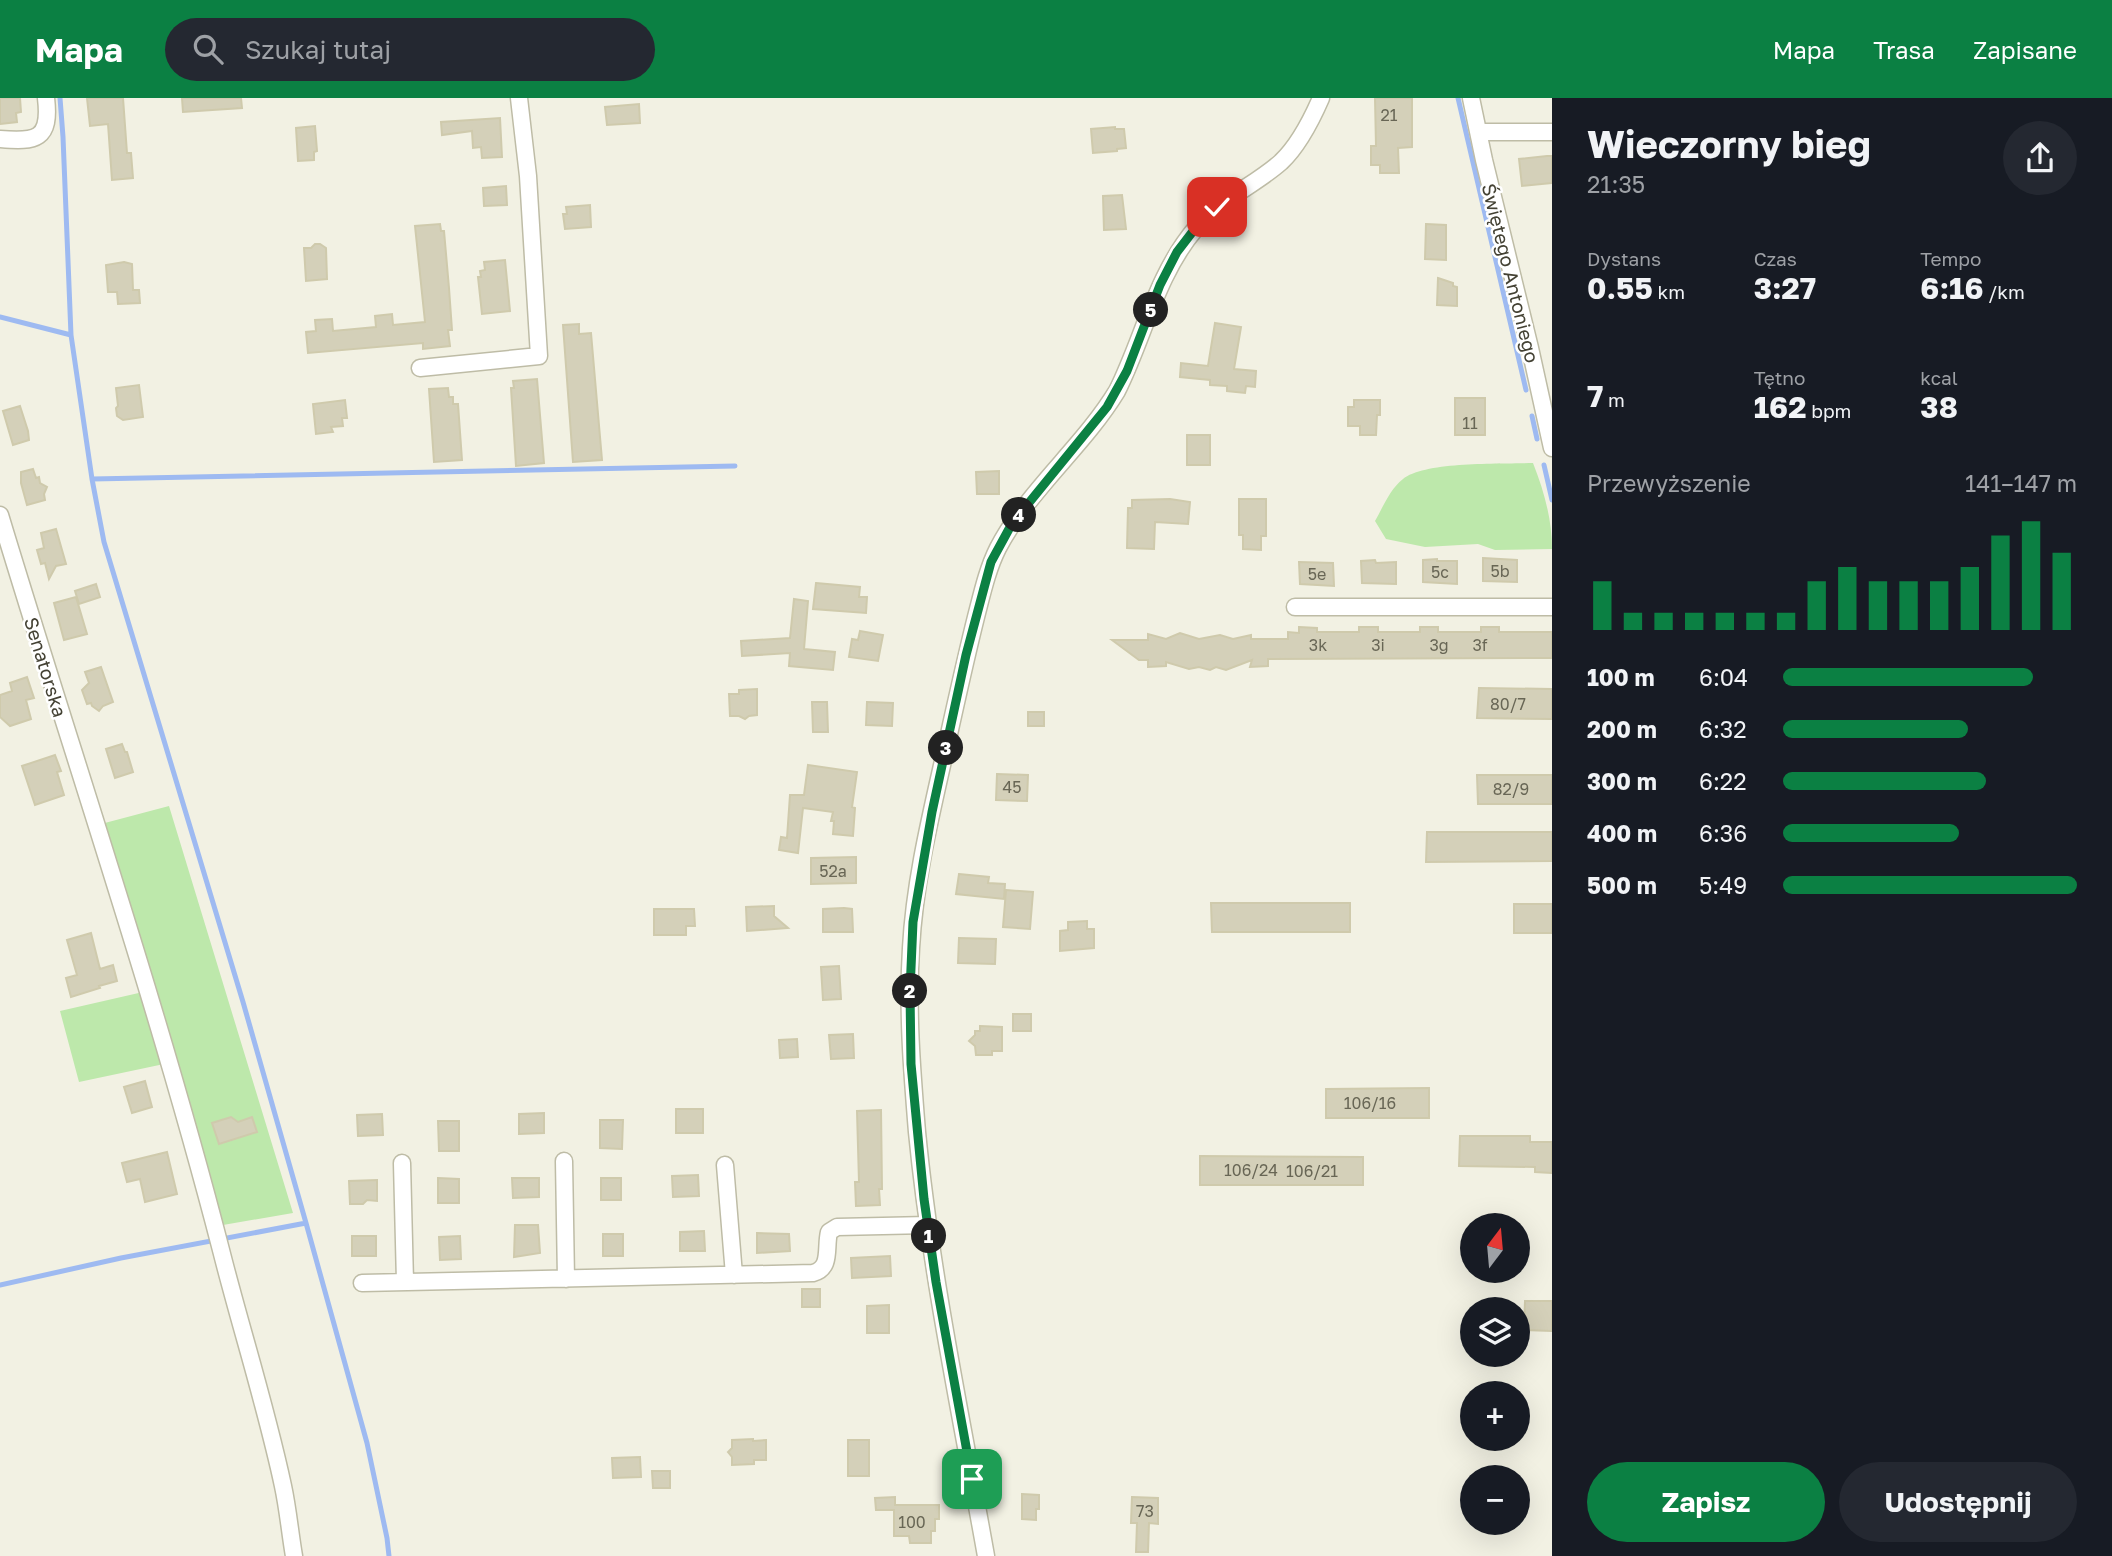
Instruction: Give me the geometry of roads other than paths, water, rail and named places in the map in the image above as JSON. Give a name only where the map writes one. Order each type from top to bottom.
[{"type":"street","points":[[0,139],[26,141],[40,134],[46,124],[46,98]]},
{"type":"street","points":[[420,368],[539,356],[519,98]]},
{"type":"street","points":[[986,1556],[928,1225],[911,1064],[910,991],[913,922],[918,883],[966,655],[991,562],[1023,510],[1082,439],[1117,391],[1160,285],[1177,252],[1197,226],[1217,207],[1283,160],[1305,130],[1321,98]]},
{"type":"street","name":"Świętego Antoniego","points":[[1471,98],[1552,448]]},
{"type":"street","points":[[1478,132],[1552,132]]},
{"type":"street","name":"Senatorska","points":[[0,515],[171,1065],[262,1398],[278,1465],[294,1556]]},
{"type":"street","points":[[1295,607],[1552,607]]},
{"type":"street","points":[[564,1161],[566,1279]]},
{"type":"street","points":[[401,1163],[405,1282]]},
{"type":"street","points":[[725,1166],[734,1276]]},
{"type":"street","points":[[362,1283],[813,1273],[821,1271],[826,1264],[829,1232],[837,1227],[928,1225]]},
{"type":"waterway","points":[[60,98],[71,335],[104,542],[243,1002],[306,1223],[367,1443],[389,1556]]},
{"type":"waterway","points":[[1458,98],[1526,390]]},
{"type":"waterway","points":[[0,317],[71,335]]},
{"type":"waterway","points":[[1532,416],[1537,439]]},
{"type":"waterway","points":[[1544,465],[1552,500]]},
{"type":"waterway","points":[[92,479],[735,466]]},
{"type":"waterway","points":[[0,1285],[121,1258],[306,1223]]}]
